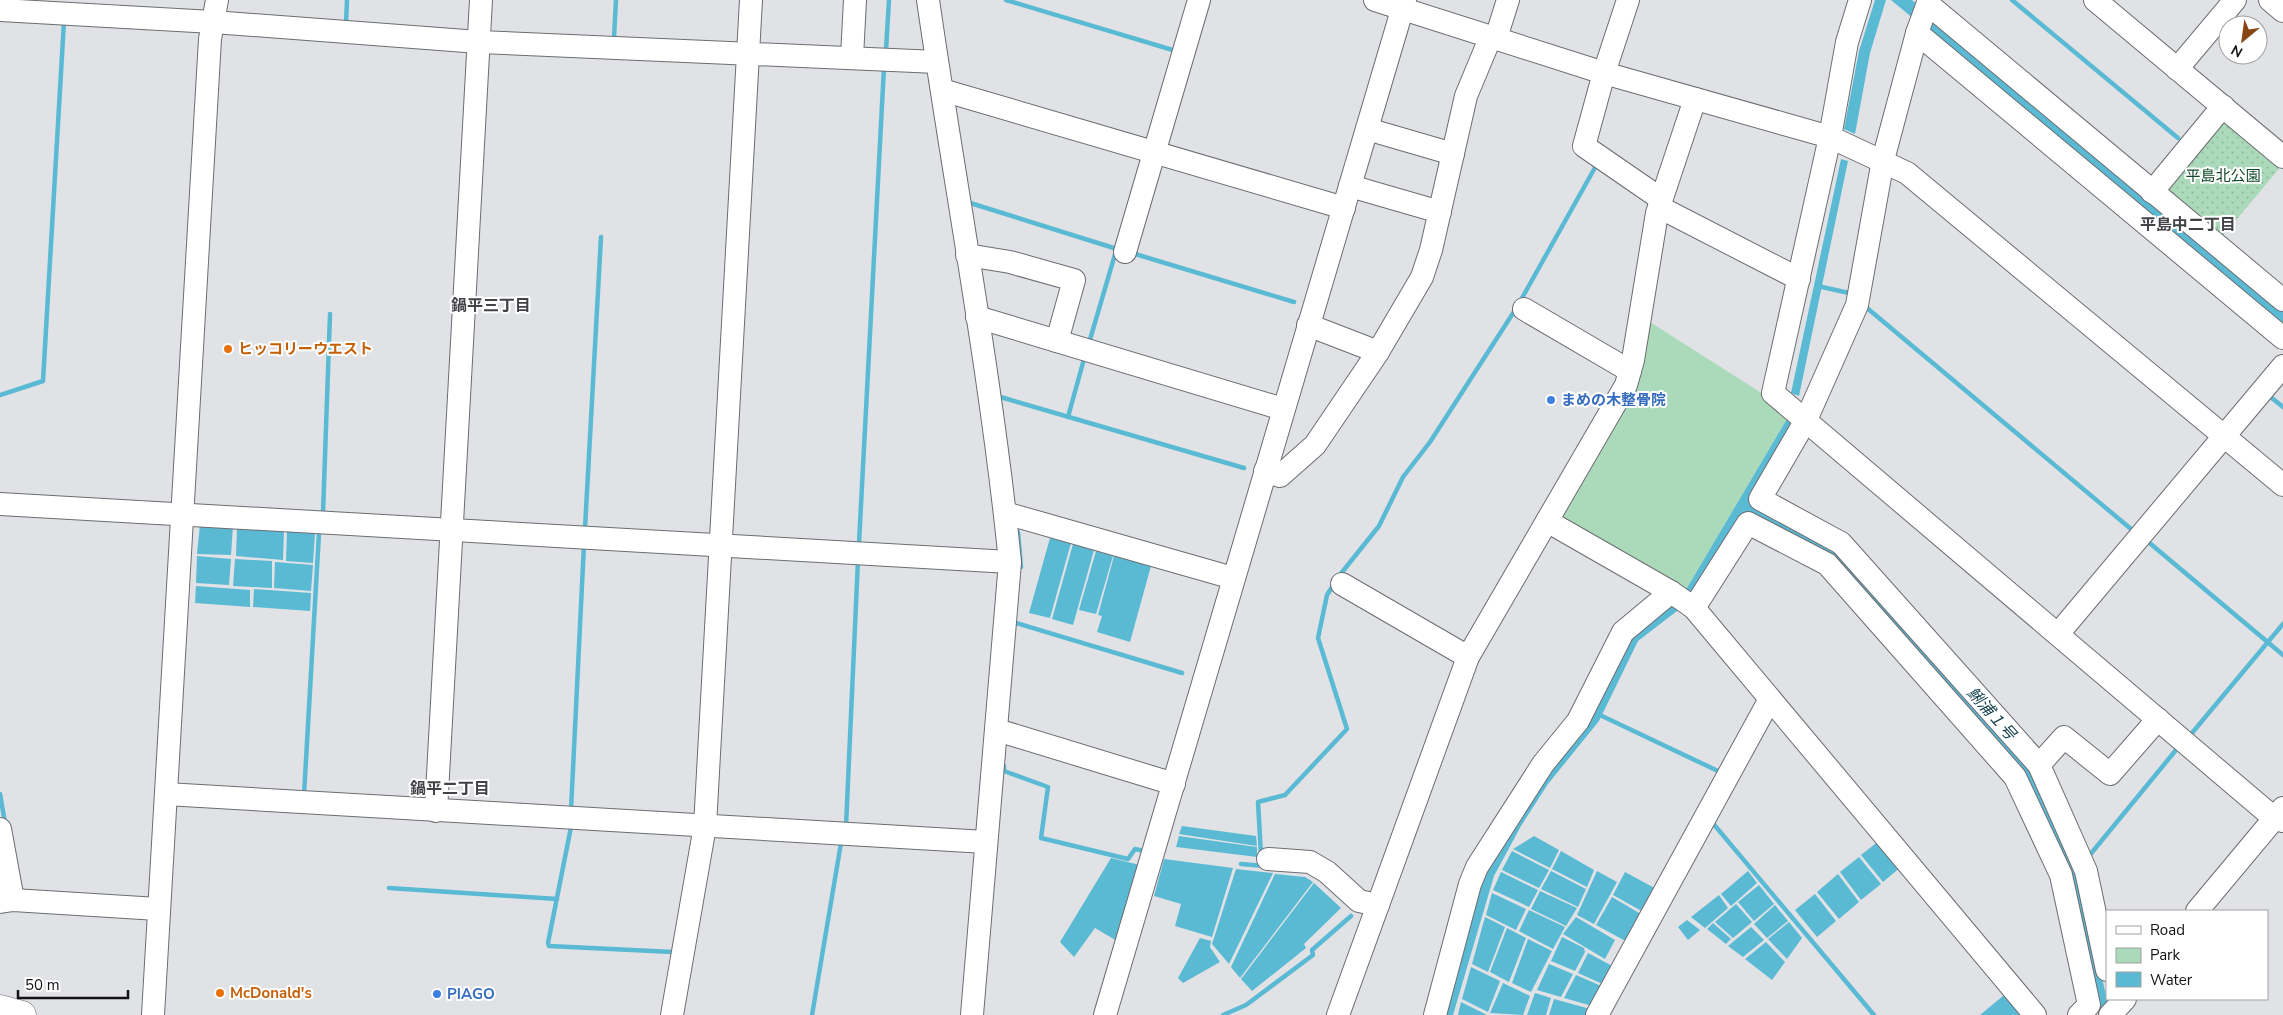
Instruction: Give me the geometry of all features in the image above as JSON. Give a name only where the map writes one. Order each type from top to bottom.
[{"type":"highway","points":[[0,1009],[22,1015]]},
{"type":"street","points":[[153,1015],[210,39],[217,0]]},
{"type":"street","points":[[436,811],[481,0]]},
{"type":"street","points":[[672,1015],[705,826],[752,0]]},
{"type":"street","points":[[852,57],[855,0]]},
{"type":"street","points":[[928,0],[977,317],[1005,513],[1010,562],[972,1015]]},
{"type":"street","points":[[1125,252],[1198,0]]},
{"type":"street","points":[[1375,0],[1404,4],[1494,37],[1604,73],[1830,138],[1883,160],[1907,173],[2283,485]]},
{"type":"street","points":[[1264,470],[1280,476],[1315,445],[1378,352],[1422,277],[1431,250],[1466,96],[1494,37],[1508,0]]},
{"type":"street","points":[[1628,0],[1604,73],[1584,146],[1660,203],[1799,279]]},
{"type":"street","points":[[1860,0],[1847,42],[1830,138],[1774,393],[2158,719],[2280,816],[2198,910]]},
{"type":"street","points":[[2095,0],[2283,157]]},
{"type":"street","points":[[2177,69],[2235,0]]},
{"type":"street","points":[[2270,0],[2283,11]]},
{"type":"street","points":[[1105,1015],[1174,784],[1264,470],[1404,4]]},
{"type":"street","points":[[0,10],[213,22],[478,42],[748,52],[937,62]]},
{"type":"street","points":[[1924,14],[1883,160],[1857,305],[1806,420],[1760,500],[1841,543],[2039,765],[2086,871],[2106,965]]},
{"type":"street","points":[[1924,14],[2152,192],[2283,300]]},
{"type":"street","points":[[1924,14],[2283,338]]},
{"type":"street","points":[[942,90],[1154,152],[1347,197],[1440,212]]},
{"type":"street","points":[[1338,1015],[1468,657],[1626,385],[1660,203],[1695,99]]},
{"type":"street","points":[[2152,192],[2222,106]]},
{"type":"street","points":[[1367,129],[1453,154]]},
{"type":"street","points":[[967,255],[1010,262],[1074,280],[1057,341]]},
{"type":"street","points":[[1524,308],[1630,371]]},
{"type":"street","points":[[977,317],[1283,409]]},
{"type":"street","points":[[1308,325],[1378,352]]},
{"type":"street","points":[[2058,634],[2283,366]]},
{"type":"street","points":[[0,504],[1010,562]]},
{"type":"street","points":[[1005,513],[1233,578]]},
{"type":"street","points":[[1547,521],[1671,592],[1694,608],[2035,1015]]},
{"type":"street","points":[[1694,608],[1748,523],[1827,564],[2015,777],[2061,876],[2089,1005],[2078,1015]]},
{"type":"street","points":[[1342,584],[1468,657]]},
{"type":"street","points":[[1435,1015],[1470,884],[1478,867],[1543,764],[1578,721],[1623,632],[1671,592]]},
{"type":"street","points":[[1597,1015],[1770,699]]},
{"type":"street","points":[[2039,765],[2064,737],[2110,774],[2158,719]]},
{"type":"street","points":[[997,730],[1174,784]]},
{"type":"street","points":[[166,794],[986,842]]},
{"type":"street","points":[[0,829],[7,901],[158,909]]},
{"type":"street","points":[[1268,859],[1310,862],[1327,872],[1359,902],[1378,905]]},
{"type":"green space","name":"平島北公園","points":[[2220,118],[2283,164],[2221,238],[2168,194],[2166,184]]},
{"type":"green space","points":[[1650,322],[1766,396],[1787,419],[1684,593],[1559,517]]},
{"type":"water","points":[[1875,0],[1886,0],[1870,53],[1855,134],[1844,129],[1859,51]]},
{"type":"water","points":[[1891,0],[1912,0],[2283,309],[2283,325]]},
{"type":"water","points":[[1841,159],[1848,161],[1799,396],[1791,393]]},
{"type":"water","points":[[1787,419],[1793,422],[1751,502],[1838,548],[2033,770],[2075,866],[2106,1000],[2111,1000],[2119,1015],[2104,1015],[2097,1001],[2023,778],[1830,558],[1743,515],[1694,598],[1638,641],[1599,721],[1548,784],[1521,826],[1494,876],[1453,1015],[1441,1015],[1477,886],[1629,636],[1684,593]]},
{"type":"water","points":[[200,524],[233,526],[231,555],[197,554]]},
{"type":"water","points":[[237,526],[284,531],[283,560],[236,556]]},
{"type":"water","points":[[287,531],[315,533],[313,563],[286,561]]},
{"type":"water","points":[[1050,538],[1071,543],[1050,618],[1029,613]]},
{"type":"water","points":[[1073,544],[1094,550],[1073,625],[1052,619]]},
{"type":"water","points":[[1096,551],[1113,556],[1096,614],[1079,610]]},
{"type":"water","points":[[197,556],[231,559],[229,585],[196,583]]},
{"type":"water","points":[[1114,556],[1151,566],[1130,642],[1097,632],[1102,616],[1098,615]]},
{"type":"water","points":[[235,559],[272,561],[272,588],[233,586]]},
{"type":"water","points":[[275,562],[313,565],[311,591],[274,588]]},
{"type":"water","points":[[196,586],[250,590],[250,607],[195,603]]},
{"type":"water","points":[[254,589],[311,593],[310,611],[253,607]]},
{"type":"water","points":[[1182,826],[1256,836],[1257,846],[1179,834]]},
{"type":"water","points":[[1179,836],[1257,847],[1257,857],[1176,847]]},
{"type":"water","points":[[1534,836],[1559,850],[1550,868],[1513,849]]},
{"type":"water","points":[[1880,840],[1902,866],[1883,882],[1861,855]]},
{"type":"water","points":[[1512,851],[1549,870],[1539,888],[1502,870]]},
{"type":"water","points":[[1561,851],[1594,870],[1587,887],[1552,869]]},
{"type":"water","points":[[1859,857],[1881,884],[1861,900],[1840,872]]},
{"type":"water","points":[[1111,858],[1140,865],[1117,941],[1095,928],[1074,957],[1060,942]]},
{"type":"water","points":[[1164,859],[1233,868],[1212,937],[1175,926],[1181,904],[1154,896]]},
{"type":"water","points":[[1236,869],[1273,873],[1229,964],[1212,944]]},
{"type":"water","points":[[1551,871],[1586,889],[1578,907],[1541,889]]},
{"type":"water","points":[[1597,871],[1617,882],[1594,924],[1577,915]]},
{"type":"water","points":[[1748,871],[1757,883],[1731,906],[1721,894]]},
{"type":"water","points":[[1501,872],[1538,890],[1529,907],[1493,890]]},
{"type":"water","points":[[1625,872],[1660,891],[1647,914],[1613,895]]},
{"type":"water","points":[[1275,874],[1305,877],[1313,882],[1240,978],[1231,967]]},
{"type":"water","points":[[1838,874],[1859,902],[1839,919],[1817,892]]},
{"type":"water","points":[[1314,883],[1341,908],[1304,944],[1306,948],[1252,991],[1241,979]]},
{"type":"water","points":[[1759,885],[1774,904],[1754,921],[1738,902]]},
{"type":"water","points":[[1540,891],[1577,908],[1566,926],[1531,909]]},
{"type":"water","points":[[1492,893],[1526,909],[1516,930],[1486,915]]},
{"type":"water","points":[[1815,894],[1836,921],[1817,937],[1795,910]]},
{"type":"water","points":[[1719,895],[1728,908],[1705,928],[1691,917]]},
{"type":"water","points":[[1612,897],[1646,917],[1631,944],[1596,925]]},
{"type":"water","points":[[1736,904],[1752,922],[1733,938],[1715,922]]},
{"type":"water","points":[[1775,905],[1788,921],[1767,938],[1754,924]]},
{"type":"water","points":[[1529,910],[1565,927],[1553,949],[1519,931]]},
{"type":"water","points":[[1485,917],[1505,927],[1488,972],[1472,964]]},
{"type":"water","points":[[1576,917],[1615,940],[1605,959],[1563,934]]},
{"type":"water","points":[[1687,920],[1700,930],[1688,940],[1678,927]]},
{"type":"water","points":[[1789,922],[1802,938],[1787,959],[1768,939]]},
{"type":"water","points":[[1713,923],[1731,939],[1726,944],[1707,929]]},
{"type":"water","points":[[1751,927],[1764,940],[1743,957],[1728,946]]},
{"type":"water","points":[[1507,928],[1526,938],[1509,982],[1490,972]]},
{"type":"water","points":[[1562,937],[1584,948],[1585,952],[1575,971],[1551,961]]},
{"type":"water","points":[[1200,938],[1211,941],[1210,947],[1220,962],[1183,983],[1178,978]]},
{"type":"water","points":[[1528,939],[1552,951],[1531,992],[1512,983]]},
{"type":"water","points":[[1766,942],[1785,962],[1772,980],[1745,959]]},
{"type":"water","points":[[1588,953],[1616,968],[1607,986],[1578,973]]},
{"type":"water","points":[[1549,964],[1573,974],[1561,997],[1537,990]]},
{"type":"water","points":[[1471,967],[1500,981],[1488,1012],[1462,999]]},
{"type":"water","points":[[1576,975],[1606,988],[1596,1007],[1564,998]]},
{"type":"water","points":[[1503,983],[1530,996],[1523,1015],[1490,1013]]},
{"type":"water","points":[[2009,991],[2026,1015],[1980,1015]]},
{"type":"water","points":[[1535,993],[1551,998],[1546,1015],[1527,1015]]},
{"type":"water","points":[[1554,999],[1594,1010],[1592,1015],[1549,1015]]},
{"type":"water","points":[[1461,1002],[1487,1015],[1458,1015]]},
{"type":"waterway","points":[[346,23],[347,0]]},
{"type":"waterway","points":[[614,37],[616,0]]},
{"type":"waterway","points":[[886,50],[889,0]]},
{"type":"waterway","points":[[1006,0],[1176,51]]},
{"type":"waterway","points":[[2012,0],[2178,138]]},
{"type":"waterway","points":[[0,395],[43,381],[64,21]]},
{"type":"waterway","points":[[859,543],[884,67]]},
{"type":"waterway","points":[[1261,855],[1258,802],[1285,795],[1347,729],[1318,638],[1327,595],[1339,576],[1379,526],[1403,477],[1430,442],[1517,307],[1597,164]]},
{"type":"waterway","points":[[967,202],[1117,249]]},
{"type":"waterway","points":[[585,528],[601,237]]},
{"type":"waterway","points":[[1089,343],[1116,251]]},
{"type":"waterway","points":[[1132,253],[1294,302]]},
{"type":"waterway","points":[[1822,287],[1849,293]]},
{"type":"waterway","points":[[1867,308],[2131,529]]},
{"type":"waterway","points":[[323,513],[330,314]]},
{"type":"waterway","points":[[1068,417],[1084,359]]},
{"type":"waterway","points":[[2268,395],[2283,407]]},
{"type":"waterway","points":[[997,396],[1244,468]]},
{"type":"waterway","points":[[1018,532],[1021,567]]},
{"type":"waterway","points":[[304,795],[319,533]]},
{"type":"waterway","points":[[2146,540],[2283,655]]},
{"type":"waterway","points":[[571,810],[584,544]]},
{"type":"waterway","points":[[846,826],[858,560]]},
{"type":"waterway","points":[[1016,623],[1182,673]]},
{"type":"waterway","points":[[2192,733],[2283,624]]},
{"type":"waterway","points":[[1602,716],[1720,772]]},
{"type":"waterway","points":[[2089,856],[2176,750]]},
{"type":"waterway","points":[[1004,766],[1004,771],[1048,787],[1041,838],[1128,859],[1135,849],[1144,851]]},
{"type":"waterway","points":[[0,794],[5,823]]},
{"type":"waterway","points":[[1711,821],[1874,1015]]},
{"type":"waterway","points":[[571,827],[548,943],[549,946],[673,952]]},
{"type":"waterway","points":[[812,1015],[841,843]]},
{"type":"waterway","points":[[1241,864],[1264,866]]},
{"type":"waterway","points":[[389,888],[557,899]]},
{"type":"waterway","points":[[1223,1015],[1246,1005],[1313,955],[1312,950],[1351,916]]},
{"type":"place","name":"ヒッコリーウエスト","points":[[228,349]]},
{"type":"place","name":"まめの木整骨院","points":[[1551,400]]},
{"type":"place","name":"McDonald's","points":[[220,993]]},
{"type":"place","name":"PIAGO","points":[[437,994]]},
{"type":"district","name":"平島中二丁目","points":[[2188,224]]},
{"type":"district","name":"鍋平三丁目","points":[[491,305]]},
{"type":"district","name":"鍋平二丁目","points":[[450,788]]},
{"type":"water label","name":"鯏浦１号","points":[[1992,713]]}]
